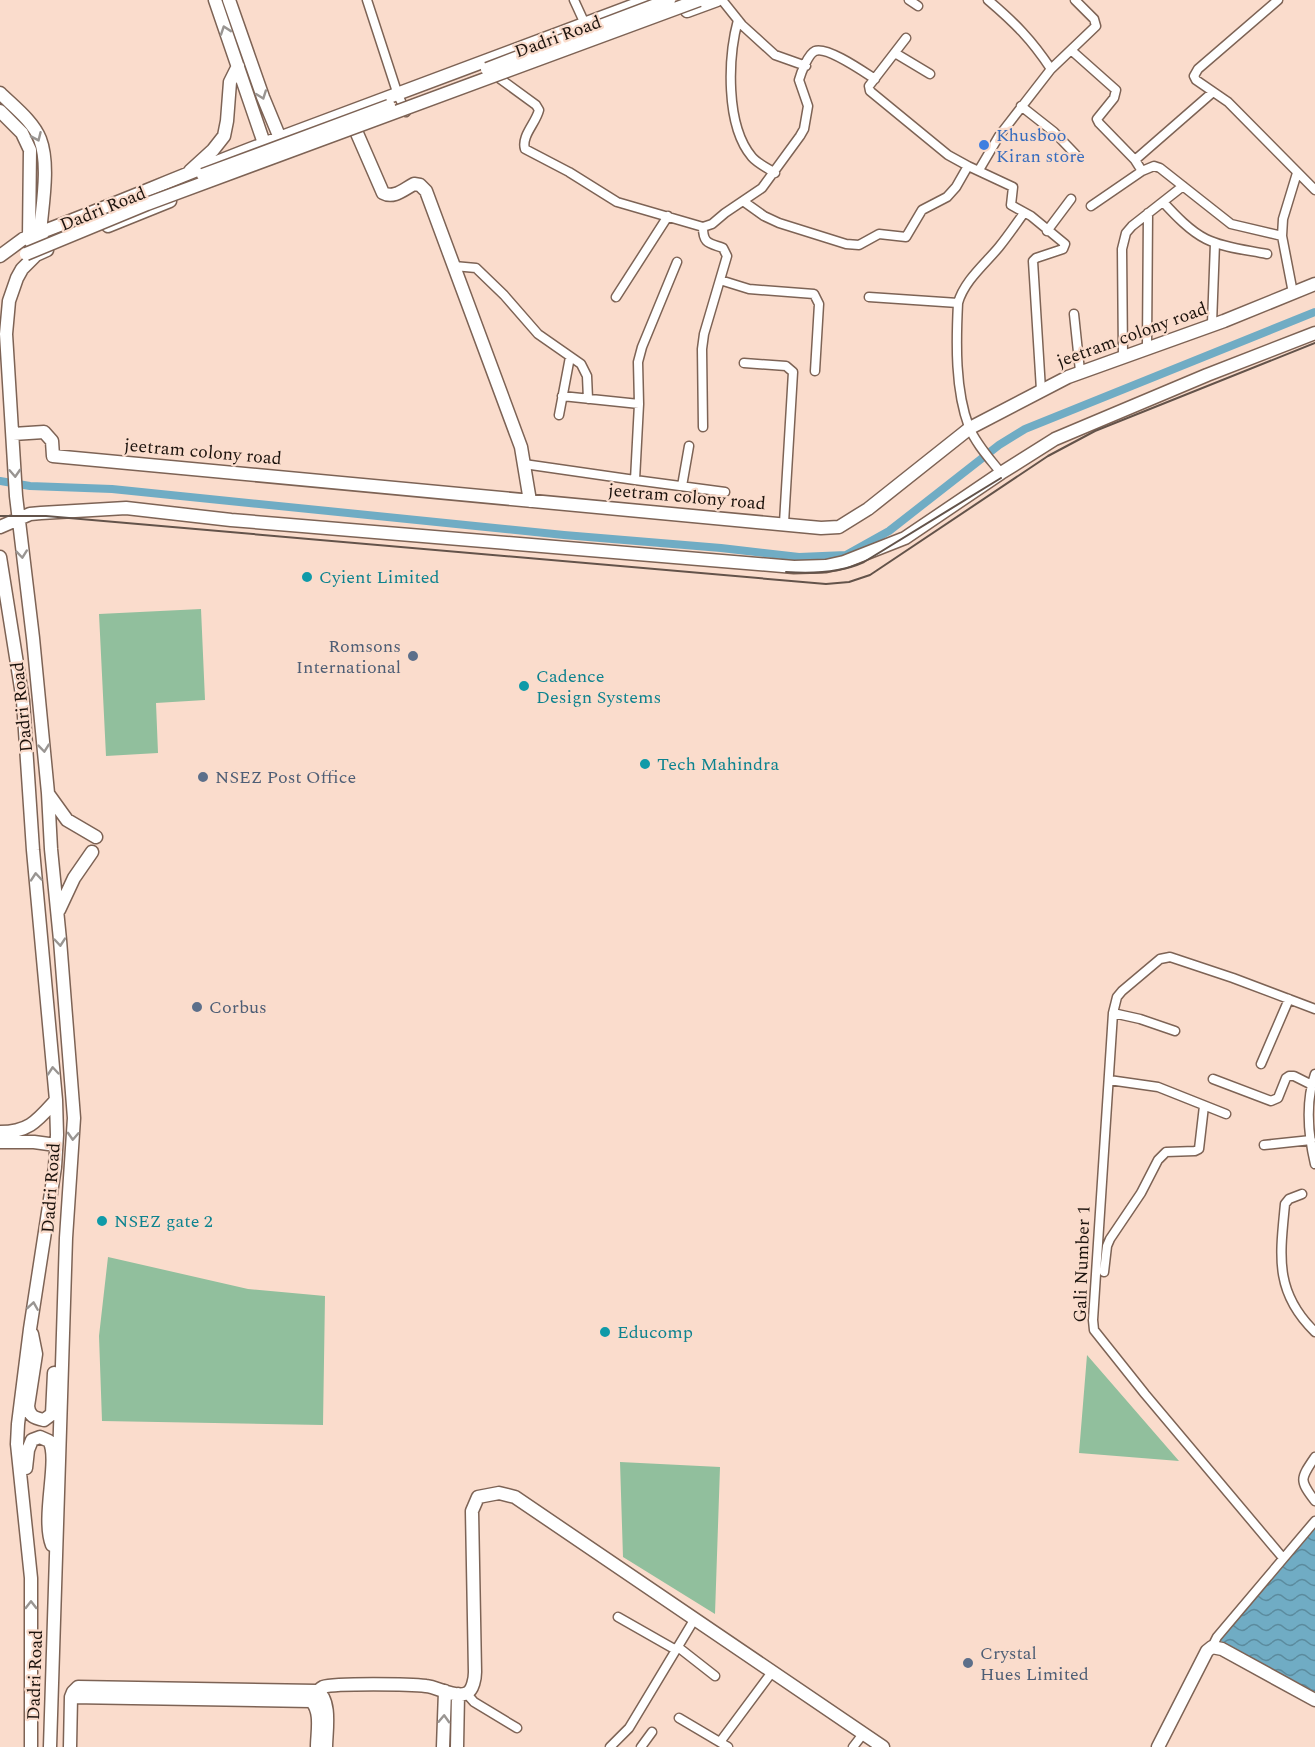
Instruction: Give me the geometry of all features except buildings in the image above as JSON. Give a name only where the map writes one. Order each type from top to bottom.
[{"type":"street","points":[[215,0],[270,161]]},
{"type":"street","points":[[228,0],[263,97],[288,155]]},
{"type":"street","points":[[368,0],[398,95],[406,112]]},
{"type":"street","points":[[574,0],[585,24]]},
{"type":"street","name":"Dadri Road","points":[[0,256],[11,247],[34,235],[280,138],[648,0]]},
{"type":"street","points":[[33,252],[64,229],[214,170],[669,0]]},
{"type":"street","points":[[0,256],[33,252],[147,204],[699,0]]},
{"type":"street","name":"Dadri Road","points":[[50,1747],[66,1238],[74,1118],[48,794],[16,496],[6,334],[15,269],[33,252],[270,161],[717,0]]},
{"type":"street","points":[[722,0],[738,20],[776,55],[806,66]]},
{"type":"street","points":[[909,0],[918,6]]},
{"type":"street","points":[[987,0],[1021,28],[1051,69]]},
{"type":"street","points":[[979,170],[999,136],[1051,69],[1094,29],[1096,22],[1075,0]]},
{"type":"street","points":[[1278,0],[1195,72],[1196,80],[1228,102],[1315,190]]},
{"type":"street","points":[[738,20],[732,43],[731,98],[734,113],[741,138],[752,158],[775,172]]},
{"type":"street","points":[[906,38],[869,86],[872,94],[948,155],[1013,187],[1011,204],[1065,244],[1064,249],[1033,261],[1041,390]]},
{"type":"street","points":[[1071,50],[1116,90],[1114,98],[1097,119],[1135,160],[1142,171]]},
{"type":"street","points":[[499,78],[536,105],[539,110],[524,139],[525,149],[569,172],[617,202],[703,227],[712,224],[762,188],[804,129],[808,106],[799,80],[815,51],[839,57],[875,79]]},
{"type":"street","points":[[895,53],[930,74]]},
{"type":"street","points":[[185,176],[213,150],[224,136],[230,82],[238,66]]},
{"type":"street","points":[[1135,160],[1214,92]]},
{"type":"street","points":[[0,93],[33,127],[40,138],[44,175],[34,235]]},
{"type":"street","points":[[1021,106],[1054,132],[1078,157]]},
{"type":"street","points":[[0,111],[22,133],[30,150],[33,252]]},
{"type":"street","points":[[356,131],[382,193],[388,196],[394,195],[414,184],[420,185],[426,191],[521,447],[530,501]]},
{"type":"street","points":[[743,201],[764,216],[779,223],[846,244],[859,245],[879,234],[906,237],[922,210],[947,197],[956,187],[968,166]]},
{"type":"street","points":[[1091,206],[1142,171],[1154,166],[1160,168],[1232,224],[1282,237]]},
{"type":"street","points":[[1293,293],[1282,237],[1285,211],[1297,173]]},
{"type":"street","points":[[1123,356],[1122,249],[1126,233],[1183,186]]},
{"type":"street","points":[[1047,231],[1071,199]]},
{"type":"street","points":[[1163,202],[1177,217],[1215,243],[1267,254]]},
{"type":"street","points":[[999,470],[972,434],[959,376],[958,303],[972,278],[1024,213]]},
{"type":"street","points":[[1147,347],[1148,213]]},
{"type":"street","points":[[616,297],[668,216]]},
{"type":"street","points":[[703,227],[703,239],[726,251],[727,260],[704,334],[702,349],[703,427]]},
{"type":"street","points":[[1212,324],[1215,243]]},
{"type":"street","points":[[635,480],[639,404],[638,375],[642,347],[677,262]]},
{"type":"street","points":[[454,266],[476,268],[504,295],[538,334],[581,364],[585,369],[588,399]]},
{"type":"street","points":[[720,280],[749,289],[814,294],[819,304],[815,371]]},
{"type":"street","name":"jeetram colony road","points":[[13,434],[44,432],[52,441],[53,456],[821,528],[839,527],[868,509],[972,434],[1041,390],[1080,371],[1315,284]]},
{"type":"street","points":[[869,297],[958,303]]},
{"type":"street","points":[[1074,314],[1080,371]]},
{"type":"street","points":[[0,527],[40,513],[126,508],[231,520],[771,565],[826,566],[856,559],[905,538],[999,470],[1055,439],[1315,333]]},
{"type":"street","points":[[559,415],[570,357]]},
{"type":"street","points":[[744,363],[786,366],[793,372],[784,523]]},
{"type":"street","points":[[562,396],[639,404]]},
{"type":"street","points":[[682,486],[689,446]]},
{"type":"street","points":[[524,464],[725,492]]},
{"type":"street","name":"Dadri Road","points":[[0,557],[23,701],[34,856],[56,1100],[56,1145],[50,1202],[18,1424],[23,1509],[31,1578],[31,1747]]},
{"type":"street","points":[[48,794],[67,820],[96,837]]},
{"type":"street","points":[[58,913],[74,878],[92,852]]},
{"type":"street","points":[[1175,1031],[1140,1018],[1113,1012],[1117,997],[1122,991],[1165,957],[1233,978],[1315,1009]]},
{"type":"street","points":[[1261,1064],[1288,999]]},
{"type":"street","name":"Gali Number 1","points":[[1113,1012],[1093,1326],[1145,1394],[1282,1558]]},
{"type":"street","points":[[1315,1074],[1308,1102],[1315,1164]]},
{"type":"street","points":[[1213,1079],[1271,1101],[1278,1098],[1289,1076],[1312,1084]]},
{"type":"street","points":[[1109,1080],[1158,1088],[1226,1114]]},
{"type":"street","points":[[0,1132],[22,1130],[32,1125],[56,1100]]},
{"type":"street","points":[[1104,1272],[1107,1246],[1141,1193],[1158,1160],[1166,1152],[1199,1149],[1204,1106]]},
{"type":"street","points":[[1264,1145],[1311,1140]]},
{"type":"street","points":[[0,1142],[34,1142],[56,1145]]},
{"type":"street","points":[[1302,1194],[1289,1199],[1285,1204],[1280,1267],[1295,1309],[1315,1332]]},
{"type":"street","points":[[30,1329],[36,1354],[29,1412],[38,1419],[44,1420],[52,1414],[55,1359],[64,1335]]},
{"type":"street","points":[[23,1509],[28,1450],[32,1440],[45,1438],[52,1446],[53,1452],[49,1524],[50,1538],[57,1556]]},
{"type":"street","points":[[1315,1457],[1302,1475],[1302,1482],[1315,1501]]},
{"type":"street","points":[[462,1694],[470,1690],[475,1672],[472,1511],[478,1497],[499,1493],[515,1497],[883,1747]]},
{"type":"street","points":[[1158,1747],[1217,1636],[1315,1521]]},
{"type":"street","points":[[618,1617],[677,1649],[715,1676]]},
{"type":"street","points":[[610,1747],[629,1728],[694,1620]]},
{"type":"street","points":[[1212,1647],[1222,1649],[1315,1700]]},
{"type":"street","points":[[679,1718],[724,1745],[772,1672]]},
{"type":"street","points":[[314,1696],[324,1687],[338,1685],[424,1685],[462,1694],[517,1728]]},
{"type":"street","points":[[70,1747],[71,1697],[78,1687],[193,1694],[314,1696],[321,1693],[326,1708],[326,1747]]},
{"type":"street","points":[[443,1747],[445,1691]]},
{"type":"street","points":[[458,1747],[462,1694]]},
{"type":"street","points":[[314,1696],[317,1713],[317,1747]]},
{"type":"street","points":[[641,1747],[652,1732]]},
{"type":"street","points":[[853,1747],[863,1734]]},
{"type":"green space","points":[[201,609],[205,700],[156,703],[158,753],[106,756],[99,614]]},
{"type":"green space","points":[[108,1257],[248,1289],[325,1296],[323,1425],[102,1421],[99,1336]]},
{"type":"green space","points":[[1087,1355],[1179,1461],[1079,1453]]},
{"type":"green space","points":[[620,1462],[720,1467],[715,1614],[623,1557]]},
{"type":"water","points":[[1315,1529],[1315,1692],[1219,1640]]},
{"type":"waterway","points":[[0,481],[30,486],[112,489],[799,557],[846,555],[889,531],[999,445],[1025,429],[1315,312]]},
{"type":"railway","points":[[0,516],[46,516],[826,584],[849,582],[870,575],[1048,456],[1095,431],[1315,343]]},
{"type":"railway","points":[[786,572],[826,572],[864,562],[1001,478]]},
{"type":"place","name":"Khusboo Kiran store","points":[[984,145]]},
{"type":"place","name":"Cyient Limited","points":[[307,577]]},
{"type":"place","name":"Romsons International","points":[[413,656]]},
{"type":"place","name":"Cadence Design Systems","points":[[524,686]]},
{"type":"place","name":"Tech Mahindra","points":[[645,764]]},
{"type":"place","name":"NSEZ Post Office","points":[[203,777]]},
{"type":"place","name":"Corbus","points":[[197,1007]]},
{"type":"place","name":"NSEZ gate 2","points":[[102,1221]]},
{"type":"place","name":"Educomp","points":[[605,1332]]},
{"type":"place","name":"Crystal Hues Limited","points":[[968,1663]]}]
